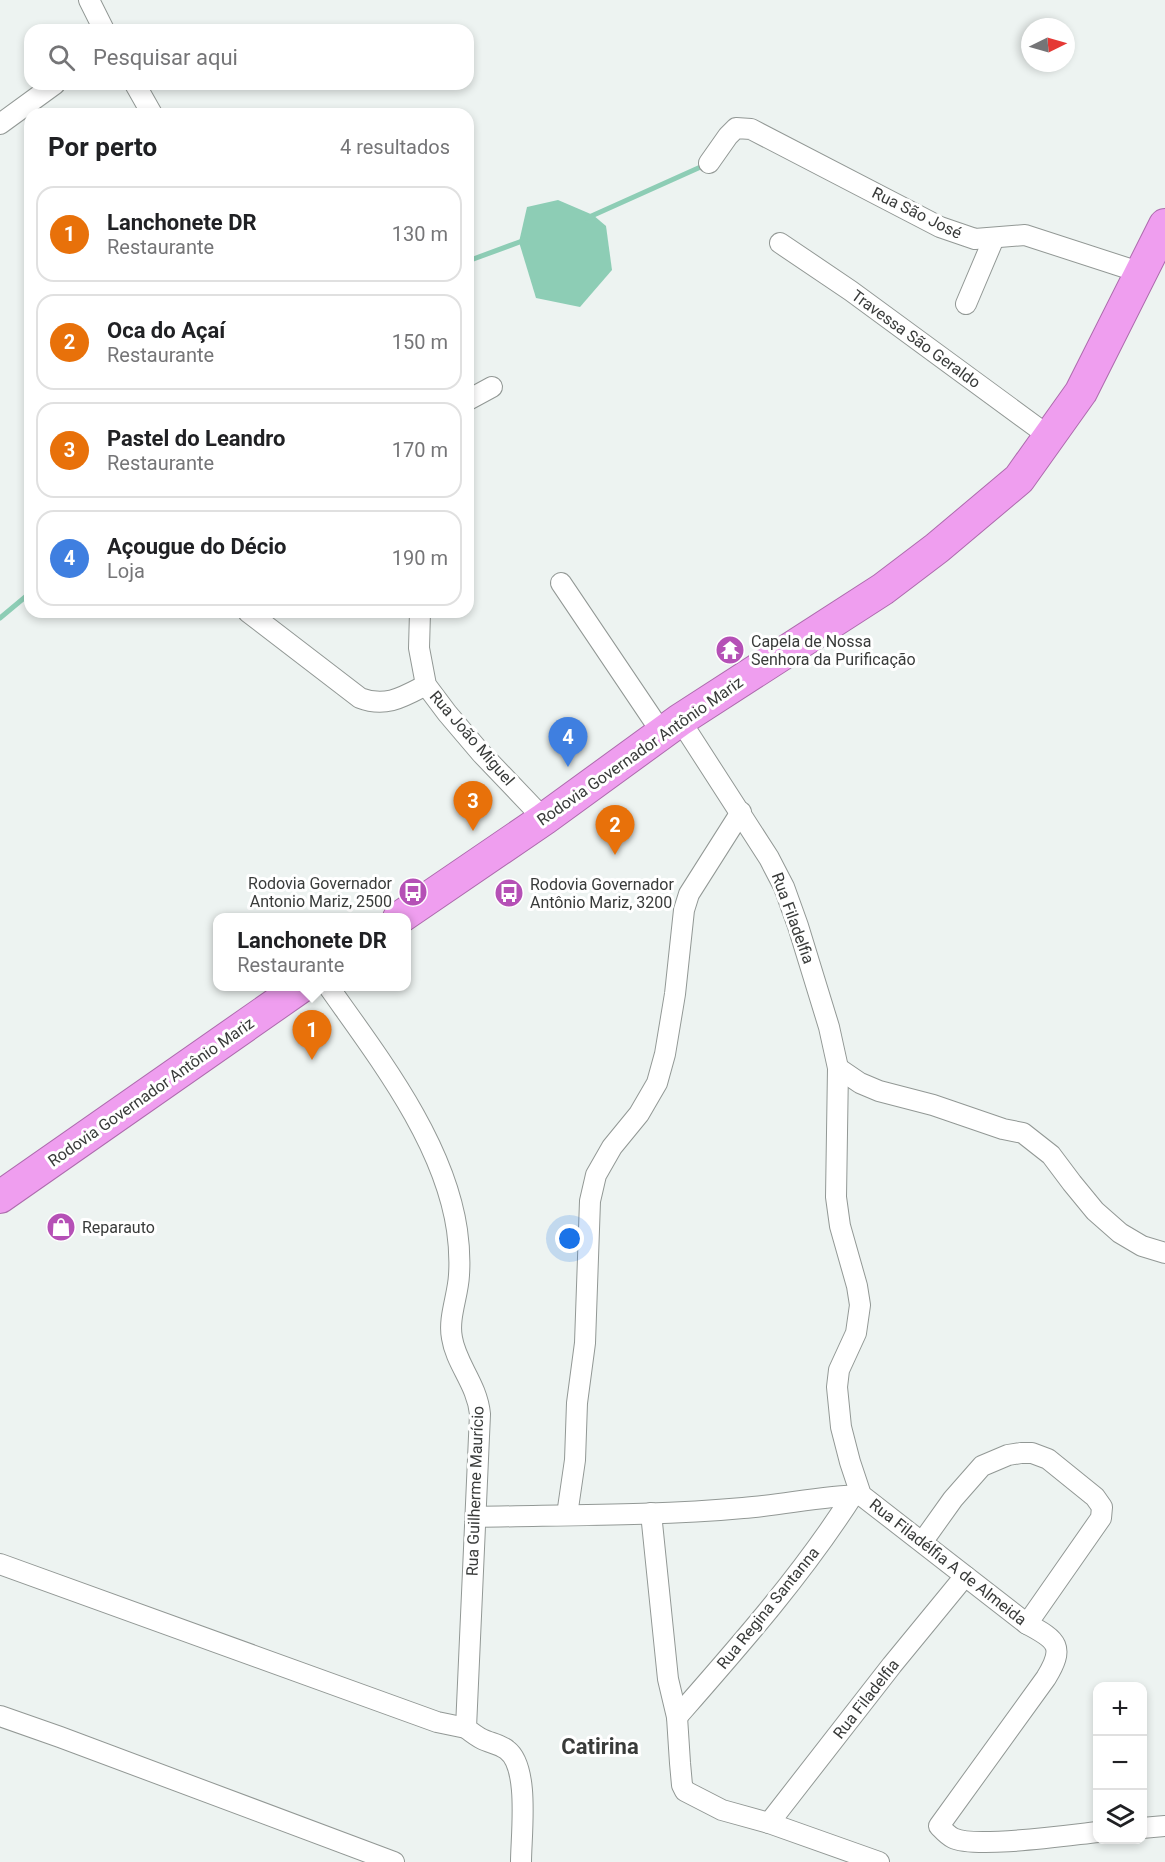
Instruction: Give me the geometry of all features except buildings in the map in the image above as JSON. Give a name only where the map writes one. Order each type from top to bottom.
[{"type":"highway","name":"Rodovia Governador Antônio Mariz","points":[[406,913],[544,819],[671,727],[883,590],[1019,479],[1081,392],[1165,225]]},
{"type":"highway","name":"Rodovia Governador Antônio Mariz","points":[[0,1197],[296,991]]},
{"type":"street","points":[[89,0],[101,24]]},
{"type":"street","points":[[0,124],[47,90]]},
{"type":"street","points":[[138,90],[149,108]]},
{"type":"street","name":"Rua São José","points":[[709,163],[736,128],[751,129],[940,227],[975,239],[1025,235],[1142,273]]},
{"type":"street","points":[[966,304],[994,238]]},
{"type":"street","name":"Travessa São Geraldo","points":[[780,243],[852,291],[1050,437]]},
{"type":"street","points":[[474,397],[492,387]]},
{"type":"street","name":"Rua Filadelfia","points":[[561,583],[671,727],[741,812],[769,858],[784,887],[814,976],[838,1068]]},
{"type":"street","points":[[256,618],[360,698],[372,703],[383,703],[426,685]]},
{"type":"street","name":"Rua João Miguel","points":[[420,618],[419,648],[426,685],[481,753],[544,819]]},
{"type":"street","points":[[567,1515],[575,1460],[577,1403],[585,1343],[590,1201],[596,1175],[639,1114],[657,1083],[665,1054],[675,994],[682,928],[689,894],[741,812]]},
{"type":"street","name":"Rua Guilherme Maurício","points":[[331,991],[394,1082],[436,1160],[453,1206],[459,1275],[451,1328],[452,1340],[478,1398],[480,1414],[466,1728]]},
{"type":"street","points":[[838,1068],[860,1083],[879,1091],[1023,1133],[1051,1155],[1095,1211],[1120,1233],[1142,1246],[1165,1253]]},
{"type":"street","name":"Rua Filadélfia A de Almeida","points":[[838,1068],[836,1197],[840,1226],[857,1286],[860,1316],[856,1333],[839,1370],[837,1387],[841,1427],[857,1495],[923,1541],[1027,1624],[1043,1632],[1057,1648],[1057,1660],[1046,1678],[939,1826],[954,1839],[968,1841],[1012,1840],[1093,1832]]},
{"type":"street","points":[[923,1541],[954,1498],[982,1466],[1021,1452],[1048,1459],[1061,1469],[1095,1497],[1102,1507],[1101,1518],[1027,1624]]},
{"type":"street","points":[[475,1517],[651,1513],[744,1508],[857,1495]]},
{"type":"street","name":"Rua Regina Santanna","points":[[677,1717],[762,1620],[857,1495]]},
{"type":"street","points":[[651,1513],[668,1679],[677,1717],[682,1785],[686,1791],[722,1810],[769,1823],[879,1862]]},
{"type":"street","points":[[0,1564],[437,1722],[466,1728],[482,1739],[506,1749],[514,1757],[519,1769],[522,1794],[520,1862]]},
{"type":"street","name":"Rua Filadelfia","points":[[769,1823],[892,1665],[965,1576]]},
{"type":"street","points":[[0,1716],[394,1862]]},
{"type":"street","points":[[1147,1828],[1165,1826]]},
{"type":"shaded area","points":[[558,200],[593,215],[606,226],[612,270],[580,307],[536,298],[519,242],[527,207]]},
{"type":"waterway","points":[[587,218],[705,165]]},
{"type":"waterway","points":[[474,259],[525,240]]},
{"type":"waterway","points":[[0,618],[24,598]]},
{"type":"place","name":"Capela de Nossa Senhora da Purificação","points":[[730,650]]},
{"type":"place","name":"Açougue do Décio","points":[[568,767]]},
{"type":"place","name":"Pastel do Leandro","points":[[473,831]]},
{"type":"place","name":"Oca do Açaí","points":[[615,855]]},
{"type":"place","name":"Rodovia Governador Antonio Mariz, 2500","points":[[413,892]]},
{"type":"place","name":"Rodovia Governador Antônio Mariz, 3200","points":[[509,893]]},
{"type":"place","name":"Lanchonete DR","points":[[312,1060]]},
{"type":"place","name":"Reparauto","points":[[61,1227]]},
{"type":"district","name":"Catirina","points":[[600,1746]]}]
